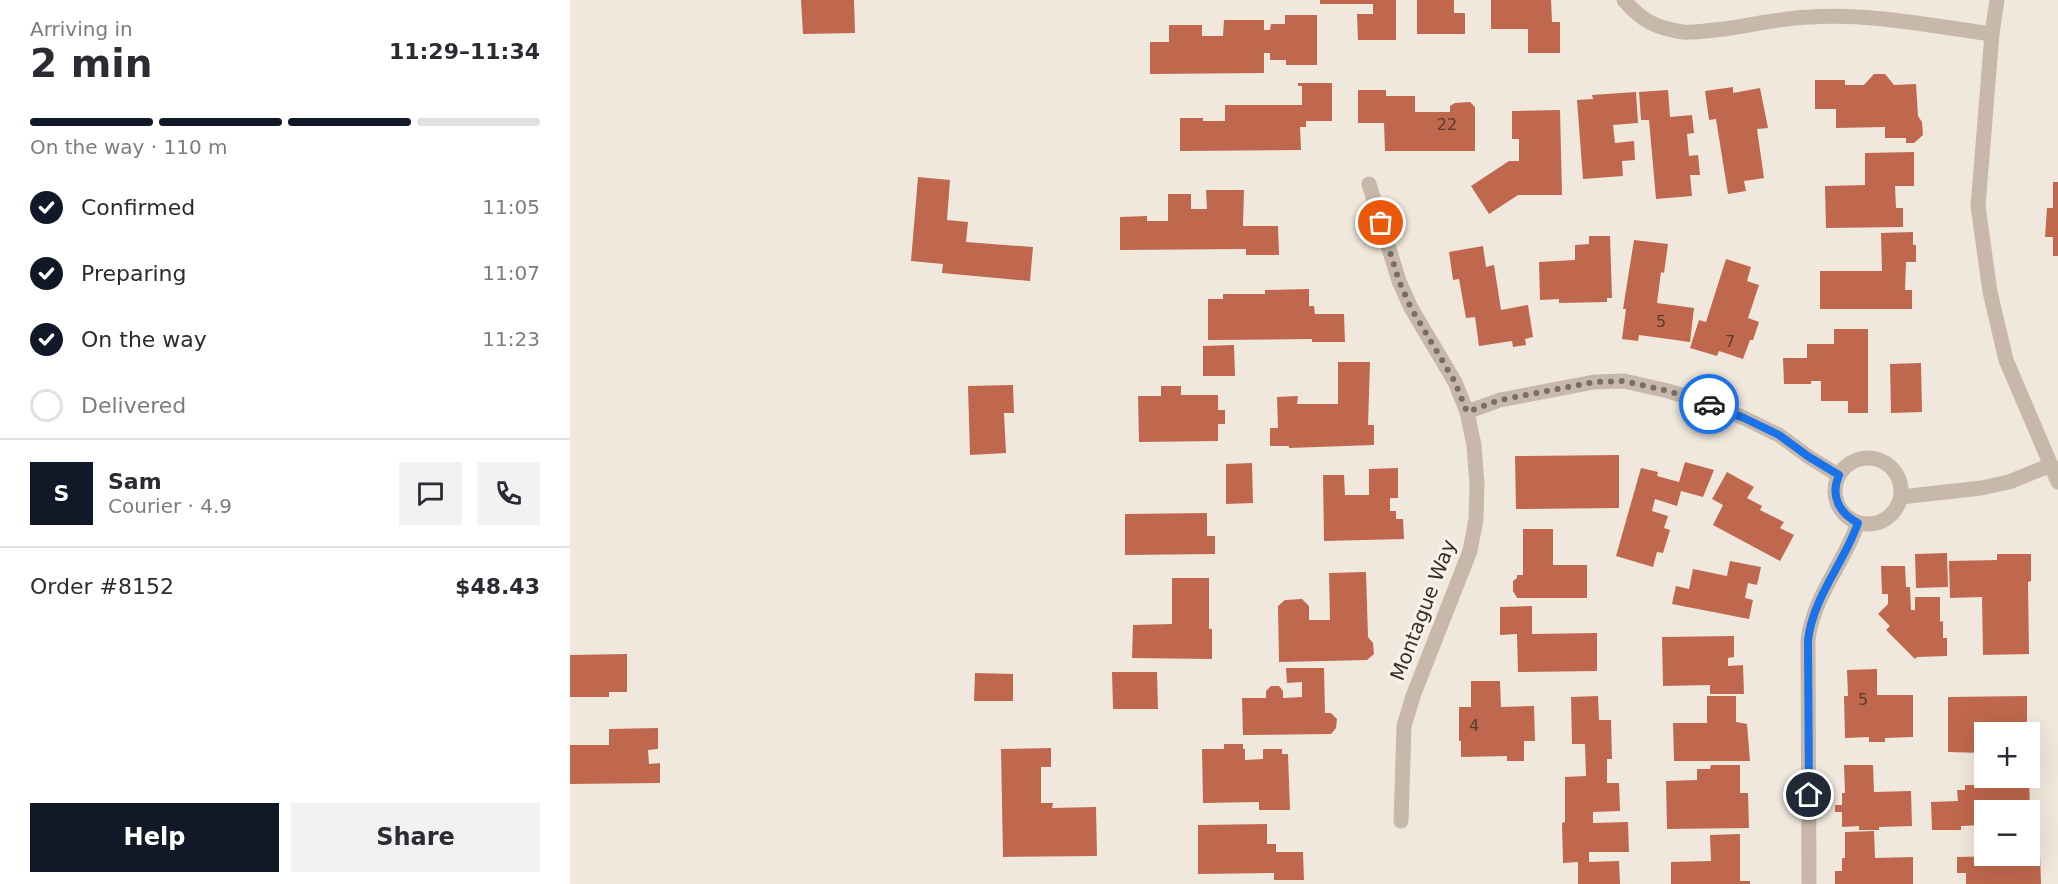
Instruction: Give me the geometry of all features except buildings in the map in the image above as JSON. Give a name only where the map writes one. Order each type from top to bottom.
[{"type":"street","points":[[1624,0],[1637,15],[1656,26],[1685,32],[1709,31],[1807,17],[1836,16],[1866,17],[1992,34]]},
{"type":"street","points":[[1996,0],[1978,206],[1988,281],[2006,360],[2058,482]]},
{"type":"street","name":"Montague Way","points":[[1369,184],[1399,281],[1411,308],[1455,382],[1467,412],[1476,464],[1476,519],[1470,551],[1413,696],[1404,726],[1401,821]]},
{"type":"street","points":[[1467,412],[1500,400],[1594,382],[1624,381],[1707,403],[1744,418],[1779,435],[1839,475]]},
{"type":"street","points":[[1862,458],[1884,462],[1894,470],[1901,484],[1901,497],[1897,508],[1888,518],[1874,524],[1858,523],[1847,517],[1839,507],[1835,493],[1839,475],[1849,465],[1862,458]]},
{"type":"street","points":[[1901,497],[1981,488],[2009,482],[2050,465]]},
{"type":"street","points":[[1809,884],[1808,640],[1810,622],[1851,543],[1858,523]]},
{"type":"way so far","points":[[1381,223],[1399,281],[1411,308],[1423,332],[1455,382],[1467,412],[1500,400],[1594,382],[1624,381],[1668,391],[1709,404]]},
{"type":"route","points":[[1709,404],[1779,435],[1839,475],[1835,493],[1839,507],[1847,517],[1858,523],[1851,543],[1810,622],[1808,640],[1809,795]]}]
